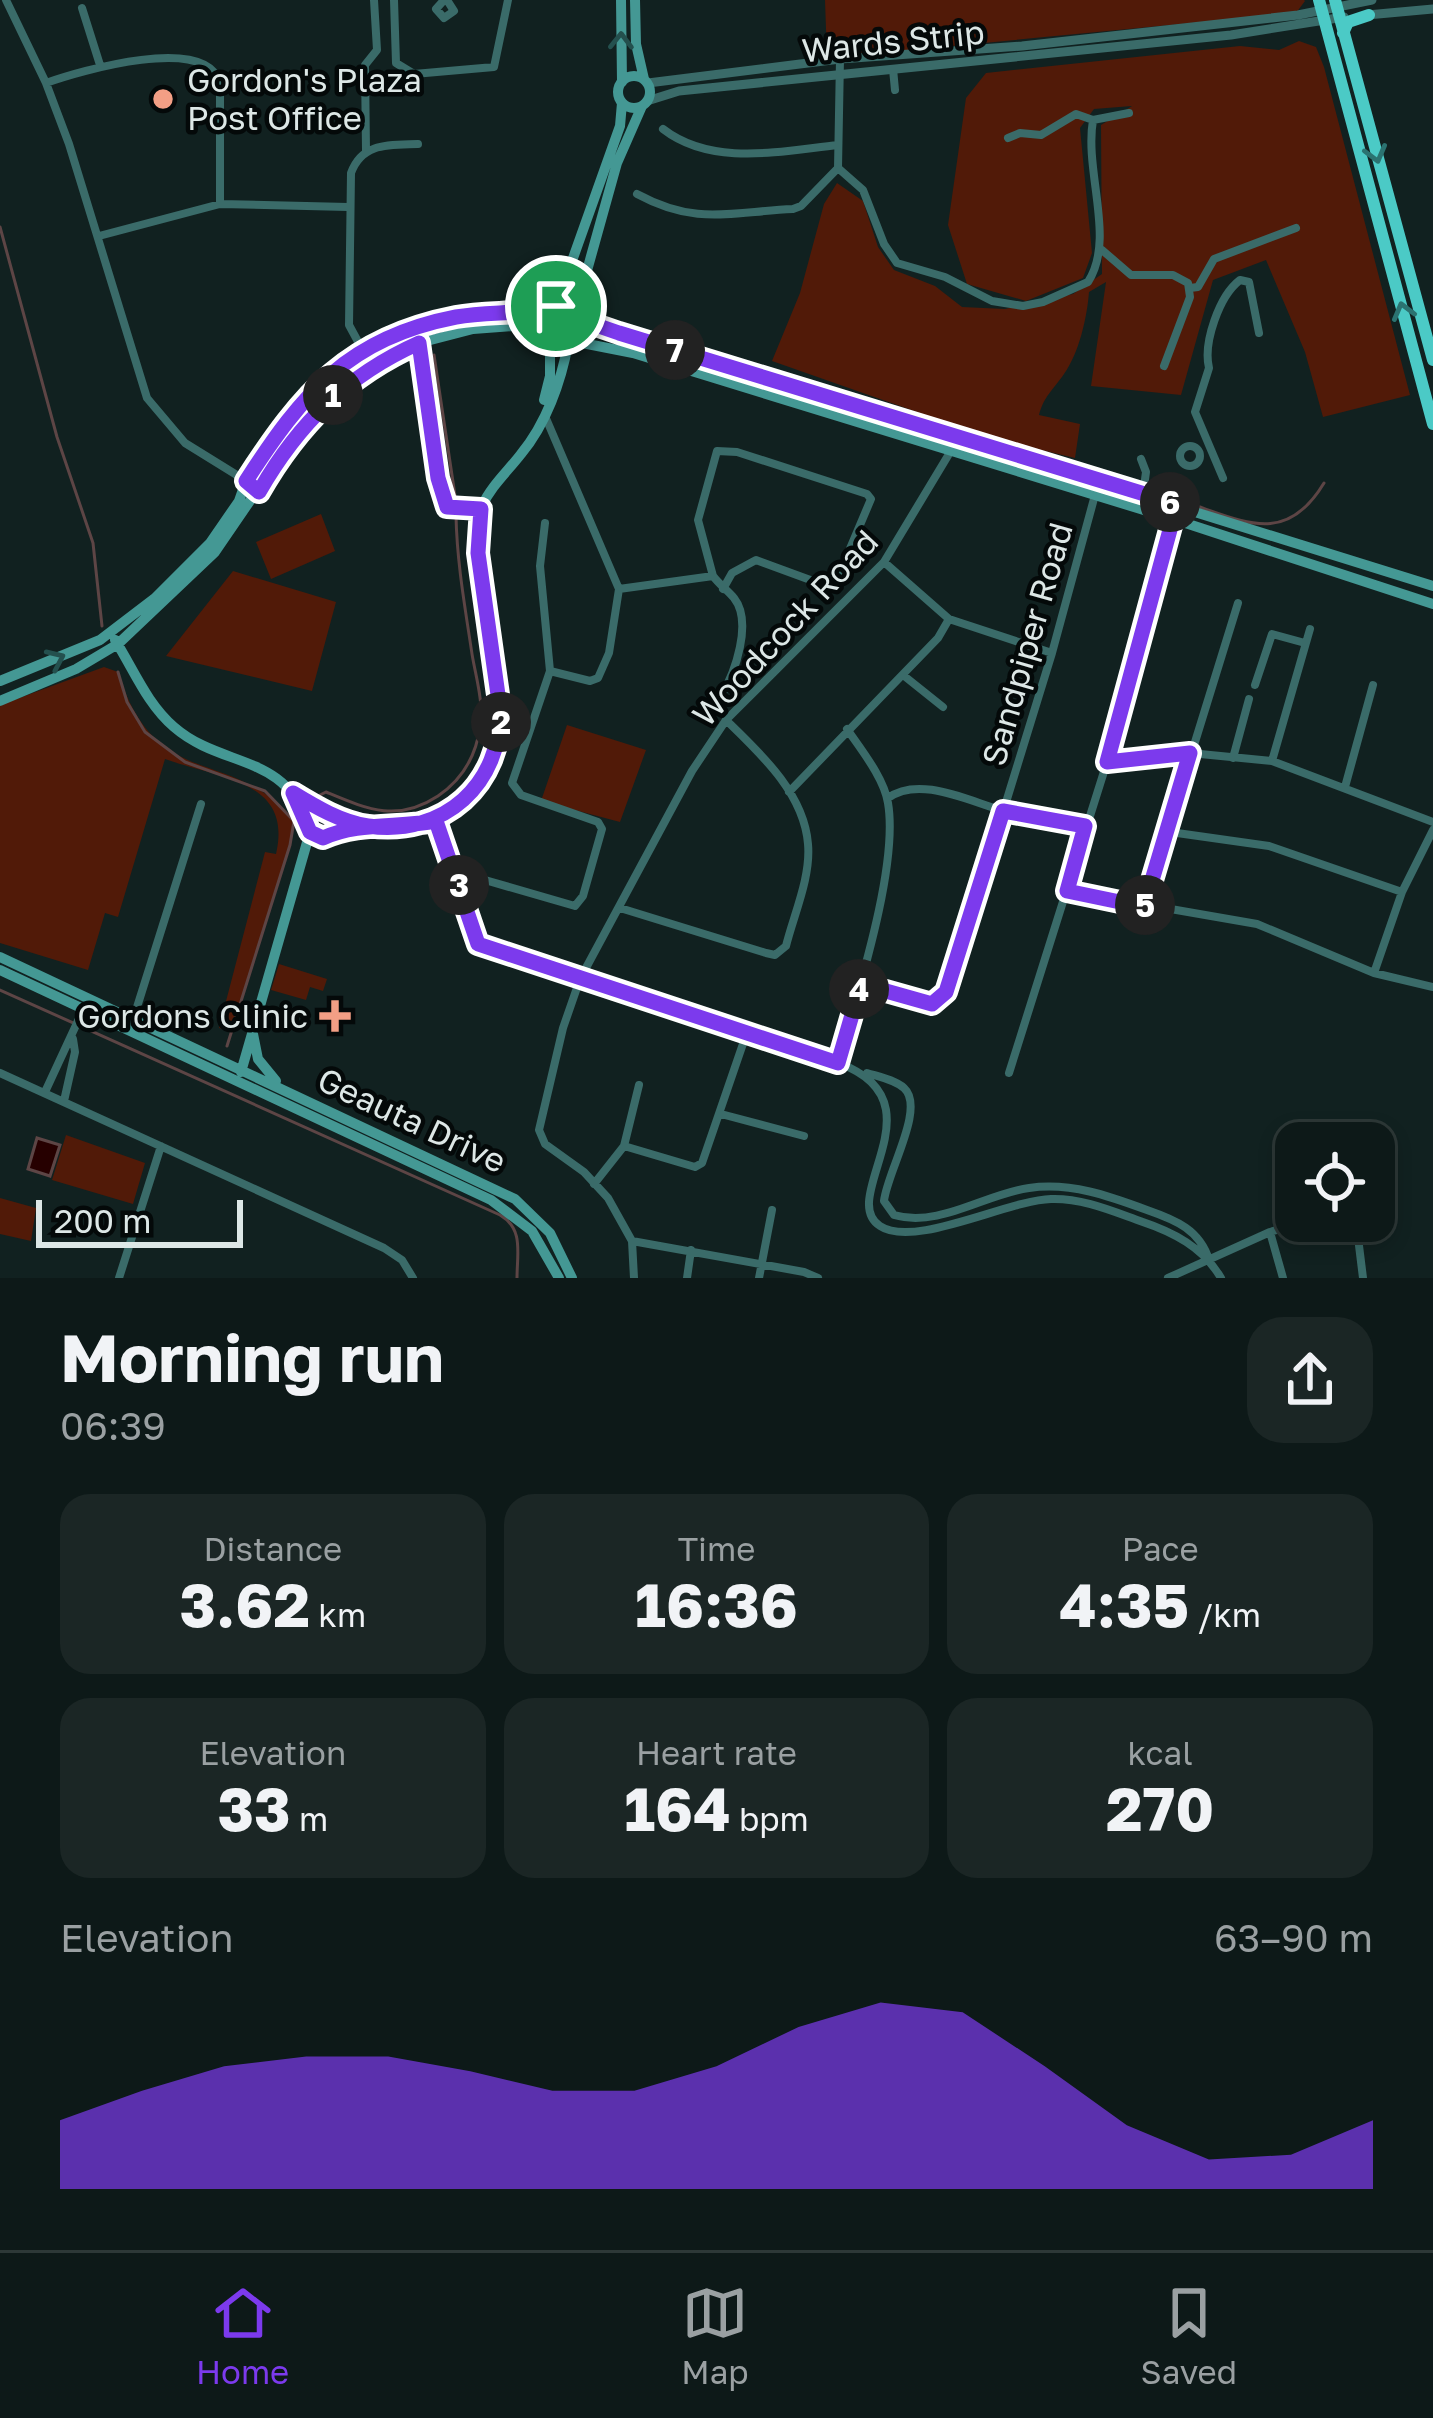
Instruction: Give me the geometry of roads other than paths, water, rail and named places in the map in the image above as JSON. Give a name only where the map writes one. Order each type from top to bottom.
[{"type":"highway","points":[[1337,7],[1433,360]]},
{"type":"highway","points":[[1343,34],[1348,22],[1370,8]]},
{"type":"highway","points":[[1322,10],[1433,424]]},
{"type":"main road","points":[[545,415],[542,404],[550,376],[542,321],[554,307],[620,126],[621,0]]},
{"type":"main road","points":[[305,856],[329,835],[369,826],[436,821],[475,789],[494,758],[501,731],[478,553],[481,509],[545,415],[580,326],[577,312],[617,163],[645,104],[635,0]]},
{"type":"main road","points":[[622,82],[629,77],[645,81]]},
{"type":"main road","points":[[622,103],[632,108],[645,104]]},
{"type":"main road","points":[[0,681],[110,632],[155,598],[210,543],[294,409],[362,349],[453,318],[554,307],[577,312],[619,333],[1433,586]]},
{"type":"main road","points":[[76,669],[118,644],[215,552],[296,435],[331,397],[368,368],[419,343],[500,326],[527,329],[548,340],[633,353],[1433,604]]},
{"type":"main road","points":[[131,668],[129,639],[143,619]]},
{"type":"main road","points":[[110,632],[152,704],[175,729],[212,752],[269,771],[293,793],[335,817],[369,826]]},
{"type":"main road","points":[[0,700],[104,660],[122,661],[131,668]]},
{"type":"main road","points":[[293,793],[309,828],[329,835]]},
{"type":"main road","points":[[240,1070],[305,856],[311,814],[321,809]]},
{"type":"main road","points":[[329,835],[335,817]]},
{"type":"main road","name":"Geauta Drive","points":[[0,958],[131,1025],[240,1070],[503,1207],[538,1239],[560,1278]]},
{"type":"main road","name":"Geauta Drive","points":[[0,970],[82,1013],[131,1025],[286,1090],[520,1202],[550,1233],[572,1278]]},
{"type":"main road","points":[[253,1025],[258,1059],[286,1090]]},
{"type":"street","points":[[6,0],[46,82],[147,398],[184,443],[259,492]]},
{"type":"street","points":[[366,152],[365,65],[377,50],[374,0]]},
{"type":"street","points":[[394,0],[393,51],[397,63],[414,74],[494,67],[508,0]]},
{"type":"street","name":"Wards Strip","points":[[645,104],[679,91],[1231,35],[1337,7],[1433,9]]},
{"type":"street","points":[[82,8],[100,65]]},
{"type":"street","name":"Wards Strip","points":[[645,81],[840,59],[1022,46],[1322,10]]},
{"type":"street","points":[[637,194],[701,217],[801,206],[838,168],[840,59]]},
{"type":"street","points":[[46,82],[100,65],[203,62],[217,72],[220,84],[220,204]]},
{"type":"street","points":[[892,67],[895,90]]},
{"type":"street","points":[[1008,138],[1020,133],[1041,135],[1076,114],[1093,120],[1129,113]]},
{"type":"street","points":[[838,168],[863,190],[884,244],[897,263],[945,277],[992,301],[1031,306],[1088,282],[1102,250],[1092,178],[1093,120]]},
{"type":"street","points":[[663,129],[678,141],[706,151],[743,153],[838,145]]},
{"type":"street","points":[[362,349],[349,326],[351,172],[356,160],[378,145],[418,144]]},
{"type":"street","points":[[99,236],[220,204],[348,207]]},
{"type":"street","points":[[1190,288],[1198,287],[1214,259],[1296,228]]},
{"type":"street","points":[[1102,250],[1131,275],[1173,274],[1186,280],[1190,297],[1164,365]]},
{"type":"street","points":[[1223,478],[1205,451],[1195,412],[1221,306],[1240,280],[1249,282],[1259,333]]},
{"type":"street","points":[[419,343],[438,478],[447,507],[481,509]]},
{"type":"street","points":[[545,415],[619,589],[609,653],[598,678],[590,681],[550,670]]},
{"type":"street","name":"Woodcock Road","points":[[594,1184],[545,1144],[538,1130],[562,1028],[580,979],[692,772],[726,720],[884,562],[960,438]]},
{"type":"street","points":[[1188,441],[1205,451],[1196,464],[1185,466],[1180,454],[1188,441]]},
{"type":"street","points":[[721,696],[734,665],[742,614],[713,576],[698,520],[717,452],[737,452],[871,499],[835,584],[824,585],[756,560],[732,573],[723,589]]},
{"type":"street","points":[[1141,459],[1146,472],[1143,494]]},
{"type":"street","name":"Sandpiper Road","points":[[861,984],[932,1004],[950,984],[1052,653],[1095,495]]},
{"type":"street","points":[[1009,1073],[1107,762],[1177,504]]},
{"type":"street","points":[[478,878],[571,907],[583,896],[601,824],[521,795],[512,783],[550,670],[540,566],[545,523]]},
{"type":"street","points":[[884,562],[950,619],[1052,653]]},
{"type":"street","points":[[619,589],[713,576]]},
{"type":"street","points":[[1144,907],[1238,603]]},
{"type":"street","points":[[789,792],[944,631],[950,619]]},
{"type":"street","points":[[1272,761],[1310,629]]},
{"type":"street","points":[[1255,685],[1272,634],[1305,643]]},
{"type":"street","points":[[903,675],[943,706]]},
{"type":"street","points":[[1344,788],[1373,685]]},
{"type":"street","points":[[1233,758],[1249,699]]},
{"type":"street","points":[[620,908],[752,950],[782,952],[798,904],[808,846],[789,792],[765,758],[726,720]]},
{"type":"street","points":[[838,1063],[861,984],[888,853],[888,798],[847,729]]},
{"type":"street","points":[[1107,762],[1190,753],[1272,761],[1433,826],[1402,892],[1374,973]]},
{"type":"street","points":[[888,798],[902,789],[964,796],[1003,811],[1085,826]]},
{"type":"street","points":[[131,1025],[201,804]]},
{"type":"street","points":[[436,821],[478,944],[901,1085],[913,1100],[913,1114],[886,1186],[886,1207],[894,1215],[934,1216],[1009,1191],[1075,1188],[1170,1219],[1198,1235],[1221,1278]]},
{"type":"street","points":[[1170,832],[1269,846],[1402,892]]},
{"type":"street","points":[[1067,891],[1257,924],[1374,973],[1433,987]]},
{"type":"street","points":[[64,1101],[75,1052],[73,1039],[82,1013]]},
{"type":"street","points":[[624,1146],[695,1167],[707,1157],[746,1035]]},
{"type":"street","points":[[45,1092],[65,1044],[73,1039]]},
{"type":"street","points":[[855,1069],[878,1090],[888,1114],[868,1204],[880,1226],[897,1232],[923,1230],[1056,1198],[1174,1232],[1210,1261]]},
{"type":"street","points":[[0,1074],[384,1248],[402,1260],[413,1278]]},
{"type":"street","points":[[634,1278],[632,1241],[608,1198],[594,1184],[624,1146],[639,1085]]},
{"type":"street","points":[[721,1114],[804,1136]]},
{"type":"street","points":[[118,1278],[161,1146]]},
{"type":"street","points":[[759,1278],[772,1210]]},
{"type":"street","points":[[1168,1278],[1275,1231]]},
{"type":"street","points":[[1270,1232],[1283,1278]]},
{"type":"street","points":[[632,1241],[691,1249],[818,1278]]},
{"type":"street","points":[[1359,1242],[1363,1278]]},
{"type":"street","points":[[687,1278],[691,1249]]},
{"type":"waterway","points":[[0,227],[57,437],[93,543],[102,626]]},
{"type":"waterway","points":[[434,355],[456,502]]},
{"type":"waterway","points":[[1188,503],[1246,522],[1279,522],[1310,503],[1324,483]]},
{"type":"waterway","points":[[316,797],[326,792],[369,808],[409,809],[447,789],[472,757],[481,709],[456,516]]},
{"type":"waterway","points":[[118,672],[127,702],[145,732],[185,762],[265,791],[294,821],[227,1046]]},
{"type":"waterway","points":[[0,990],[500,1215],[516,1234],[517,1278]]},
{"type":"place","name":"Gordon's Plaza Post Office","points":[[163,99]]},
{"type":"place","name":"Gordons Clinic","points":[[335,1016]]}]
